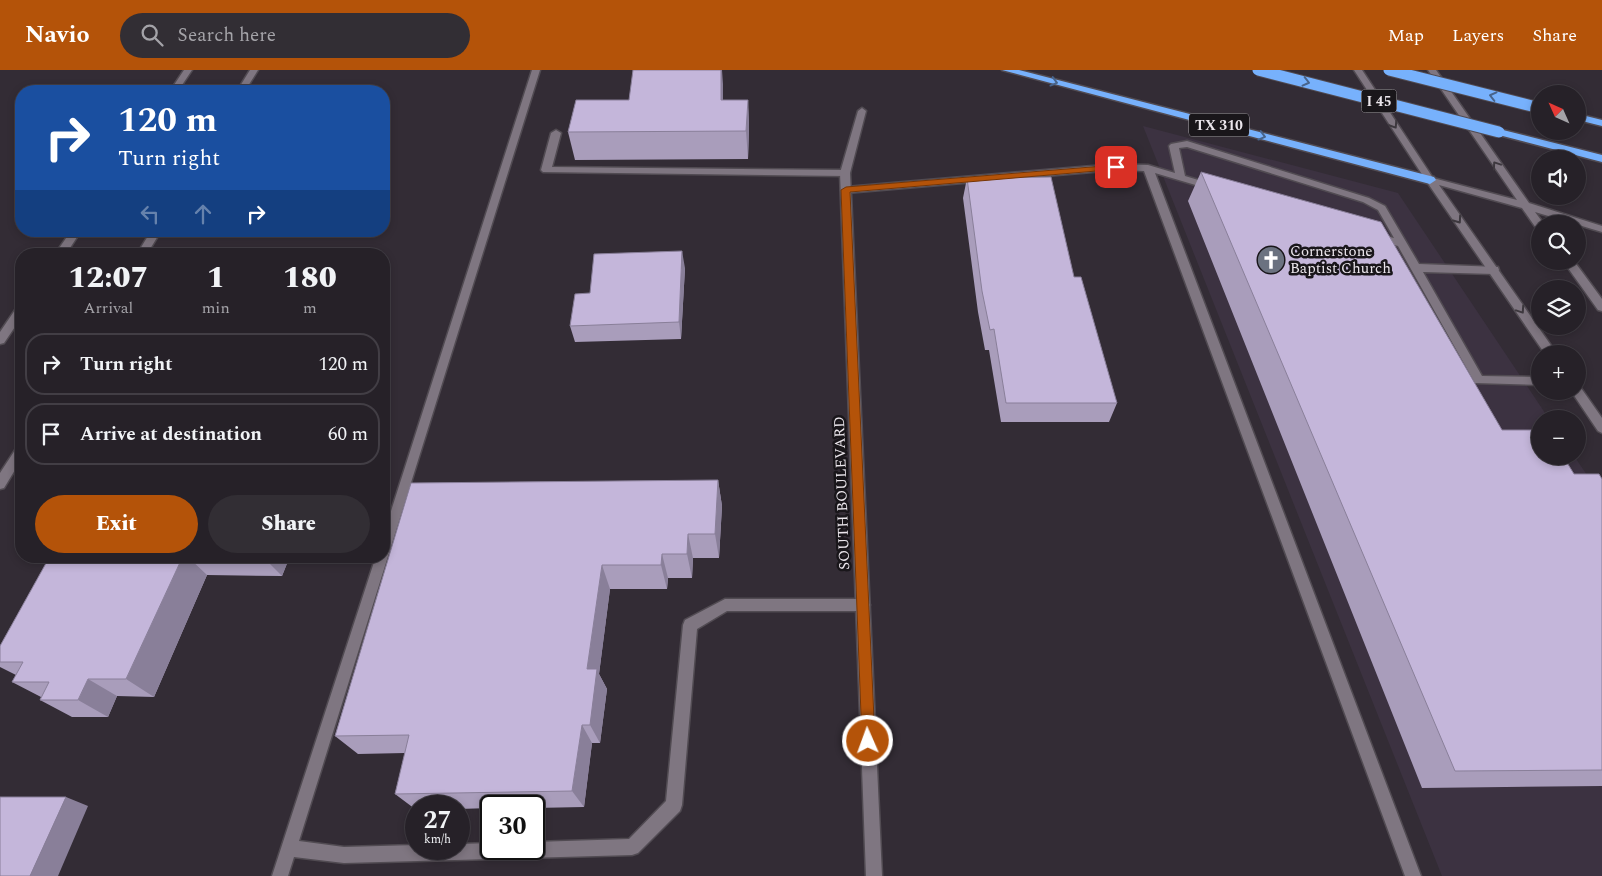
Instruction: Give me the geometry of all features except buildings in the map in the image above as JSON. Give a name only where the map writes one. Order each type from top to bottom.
[{"type":"highway","name":"TX 310","points":[[1007,70],[1430,180]]},
{"type":"highway","name":"I 45","points":[[1258,70],[1602,159]]},
{"type":"highway","name":"I 45","points":[[1389,70],[1531,106]]},
{"type":"highway","points":[[1586,119],[1602,123]]},
{"type":"street","points":[[178,85],[188,70]]},
{"type":"street","points":[[245,85],[254,70]]},
{"type":"street","points":[[390,532],[536,70]]},
{"type":"street","points":[[1358,70],[1430,180],[1545,345]]},
{"type":"street","points":[[1432,70],[1532,215]]},
{"type":"street","name":"SOUTH BOULEVARD","points":[[862,111],[845,173],[874,876]]},
{"type":"street","points":[[556,133],[546,170],[845,173]]},
{"type":"street","points":[[1181,178],[1174,146],[1187,144],[1366,200],[1382,208],[1480,380],[1531,381]]},
{"type":"street","points":[[846,190],[1116,167],[1148,168],[1227,192]]},
{"type":"street","points":[[1148,168],[1413,876]]},
{"type":"street","name":"TX 310","points":[[1430,180],[1524,205]]},
{"type":"street","points":[[1524,205],[1602,229]]},
{"type":"street","points":[[1365,233],[1402,244]]},
{"type":"street","points":[[64,248],[72,237]]},
{"type":"street","points":[[146,248],[152,237]]},
{"type":"street","points":[[1415,268],[1494,270]]},
{"type":"street","points":[[1575,270],[1602,306]]},
{"type":"street","points":[[0,340],[15,323]]},
{"type":"street","points":[[1583,400],[1602,428]]},
{"type":"street","points":[[0,484],[15,460]]},
{"type":"street","points":[[280,876],[380,563]]},
{"type":"street","points":[[290,848],[344,855],[632,847],[674,805],[690,625],[725,604],[863,605]]},
{"type":"shaded area","points":[[1143,126],[1398,193],[1531,392],[1531,400],[1536,400],[1543,410],[1531,410],[1531,465],[1580,465],[1602,497],[1602,876],[1442,876]]},
{"type":"place","name":"Cornerstone Baptist Church","points":[[1271,260]]},
{"type":"route","points":[[868,741],[846,190],[1116,167]]}]
